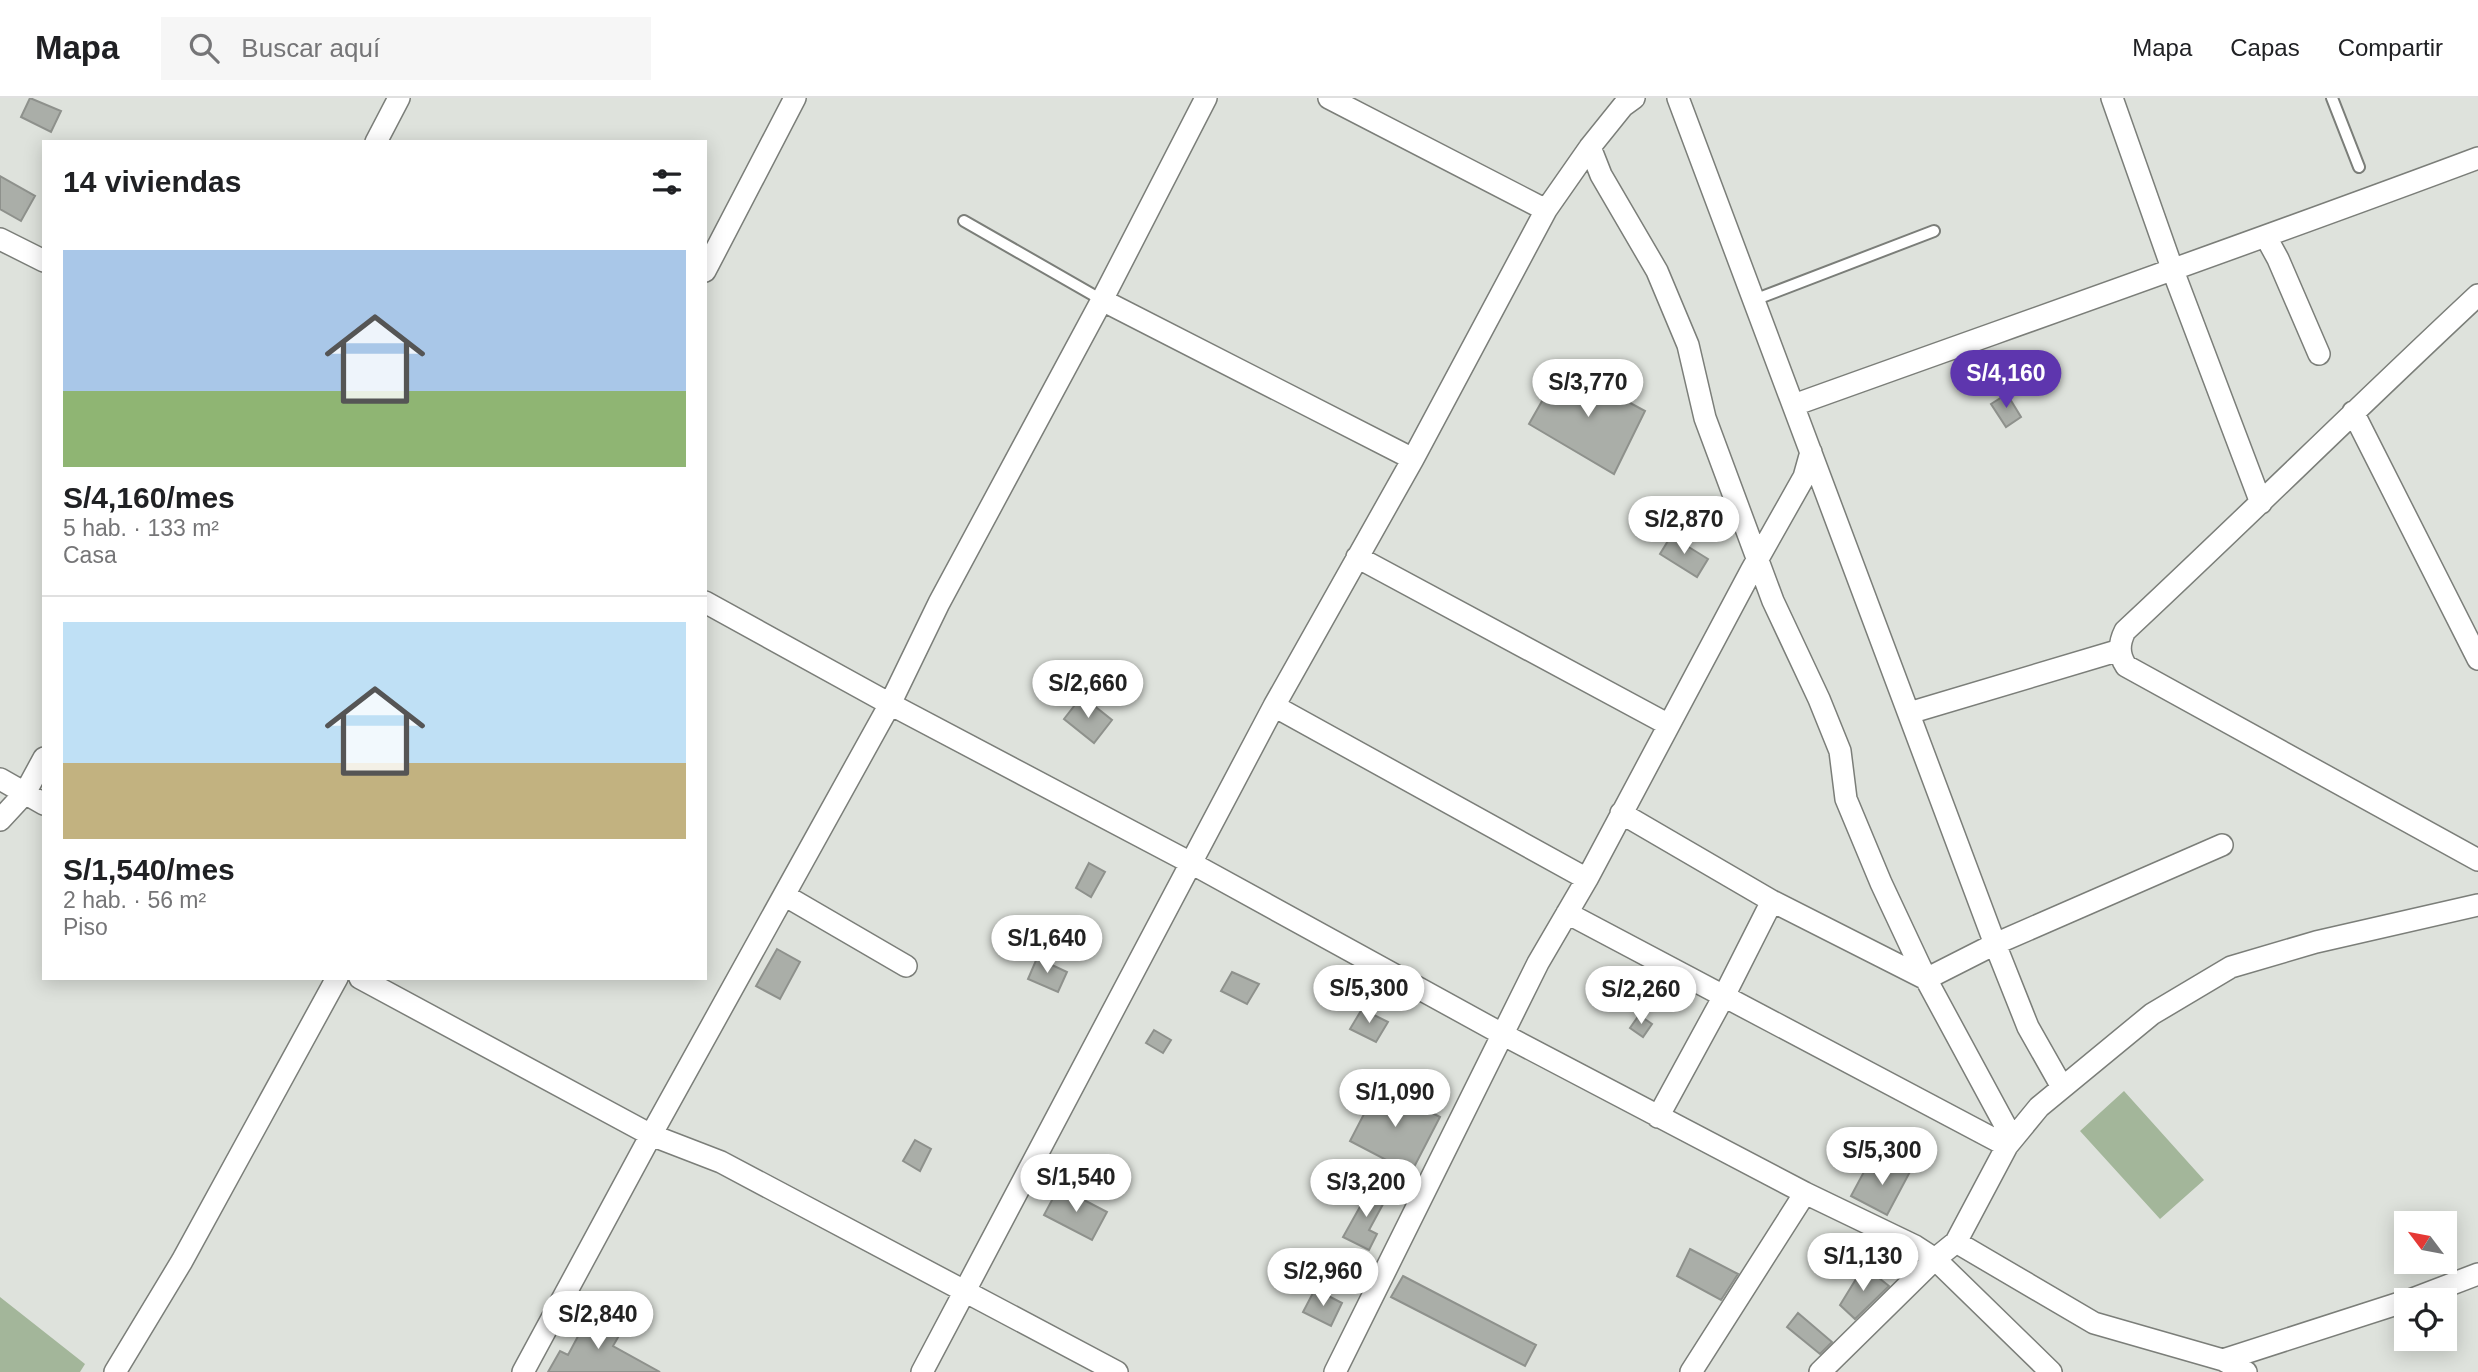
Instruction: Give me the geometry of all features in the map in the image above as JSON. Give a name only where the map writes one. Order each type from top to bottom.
[{"type":"street","points":[[377,140],[399,98]]},
{"type":"street","points":[[707,267],[795,98]]},
{"type":"street","points":[[523,1372],[890,704],[940,603],[1102,300],[1206,98]]},
{"type":"street","points":[[1329,98],[1546,210]]},
{"type":"street","points":[[1603,98],[1614,117]]},
{"type":"street","points":[[922,1372],[1274,706],[1413,459],[1546,210],[1590,147],[1623,106],[1634,98]]},
{"type":"street","points":[[1678,98],[1995,944],[2028,1027],[2062,1087]]},
{"type":"street","points":[[2112,98],[2172,268],[2261,503]]},
{"type":"street","points":[[1590,147],[1601,175],[1657,271],[1688,345],[1705,418],[1773,601],[1840,751],[1846,799],[1881,883],[1926,979],[2009,1142]]},
{"type":"street","points":[[1794,405],[2172,268],[2266,237],[2478,158]]},
{"type":"street","points":[[2266,237],[2319,354]]},
{"type":"street","points":[[0,239],[42,260]]},
{"type":"street","points":[[2478,295],[2125,631],[2120,640],[2120,650],[2126,666],[2478,860]]},
{"type":"street","points":[[1102,300],[1413,459]]},
{"type":"street","points":[[2353,412],[2478,659]]},
{"type":"street","points":[[1335,1372],[1538,963],[1587,880],[1804,477],[1811,452]]},
{"type":"street","points":[[1357,556],[1669,725]]},
{"type":"street","points":[[707,603],[890,704],[1191,863],[1502,1034],[1805,1193],[1915,1246],[1935,1259],[2039,1368]]},
{"type":"street","points":[[1909,713],[2120,650]]},
{"type":"street","points":[[1274,706],[1587,880]]},
{"type":"street","points":[[0,820],[34,798],[42,766]]},
{"type":"street","points":[[0,779],[34,798]]},
{"type":"street","points":[[1621,813],[1772,901],[1926,979]]},
{"type":"street","points":[[1926,979],[1995,944],[2222,845]]},
{"type":"street","points":[[784,895],[906,966]]},
{"type":"street","points":[[1658,1117],[1772,901]]},
{"type":"street","points":[[1820,1372],[1935,1259],[1956,1242],[2009,1142],[2039,1107],[2152,1014],[2231,967],[2316,942],[2478,905]]},
{"type":"street","points":[[1567,913],[2009,1142]]},
{"type":"street","points":[[115,1372],[182,1261],[336,980]]},
{"type":"street","points":[[364,980],[651,1135],[721,1162],[1116,1372]]},
{"type":"street","points":[[1691,1372],[1805,1193]]},
{"type":"street","points":[[1956,1242],[2094,1323],[2223,1360],[2246,1372]]},
{"type":"street","points":[[2442,1288],[2478,1274]]},
{"type":"street","points":[[2223,1360],[2394,1305]]},
{"type":"lane","points":[[2332,98],[2359,167]]},
{"type":"lane","points":[[964,221],[1102,300]]},
{"type":"lane","points":[[1754,300],[1934,231]]},
{"type":"green space","points":[[2124,1091],[2204,1180],[2160,1219],[2080,1131]]},
{"type":"green space","points":[[0,1297],[85,1364],[80,1372],[0,1372]]},
{"type":"building","points":[[30,98],[61,111],[51,132],[21,117]]},
{"type":"building","points":[[0,176],[35,196],[21,221],[0,209]]},
{"type":"building","points":[[1562,366],[1645,411],[1614,474],[1529,424]]},
{"type":"building","points":[[2007,394],[2021,417],[2006,427],[1991,404]]},
{"type":"building","points":[[1671,536],[1708,559],[1697,577],[1660,554]]},
{"type":"building","points":[[1082,696],[1112,720],[1094,743],[1064,719]]},
{"type":"building","points":[[1089,863],[1105,872],[1091,897],[1076,888]]},
{"type":"building","points":[[777,949],[800,962],[780,999],[756,986]]},
{"type":"building","points":[[1037,958],[1067,972],[1058,992],[1028,979]]},
{"type":"building","points":[[1232,972],[1259,984],[1247,1004],[1221,991]]},
{"type":"building","points":[[1362,1009],[1388,1022],[1376,1042],[1350,1029]]},
{"type":"building","points":[[1639,1015],[1652,1024],[1643,1037],[1630,1028]]},
{"type":"building","points":[[1154,1030],[1171,1040],[1163,1053],[1146,1043]]},
{"type":"building","points":[[1379,1085],[1440,1117],[1411,1173],[1350,1141]]},
{"type":"building","points":[[915,1140],[931,1149],[920,1171],[903,1161]]},
{"type":"building","points":[[1894,1159],[1912,1168],[1887,1215],[1851,1196],[1866,1168],[1884,1178]]},
{"type":"building","points":[[1059,1187],[1107,1212],[1092,1240],[1044,1215]]},
{"type":"building","points":[[1371,1187],[1388,1195],[1369,1230],[1377,1234],[1369,1250],[1343,1237]]},
{"type":"building","points":[[1690,1249],[1738,1274],[1721,1300],[1677,1276]]},
{"type":"building","points":[[1864,1266],[1889,1286],[1855,1319],[1840,1305]]},
{"type":"building","points":[[1403,1276],[1536,1345],[1525,1366],[1391,1297]]},
{"type":"building","points":[[1315,1289],[1342,1303],[1331,1326],[1303,1312]]},
{"type":"building","points":[[592,1310],[624,1327],[613,1346],[660,1372],[548,1372],[560,1351],[568,1355]]},
{"type":"building","points":[[1798,1313],[1832,1342],[1820,1354],[1787,1327]]}]
